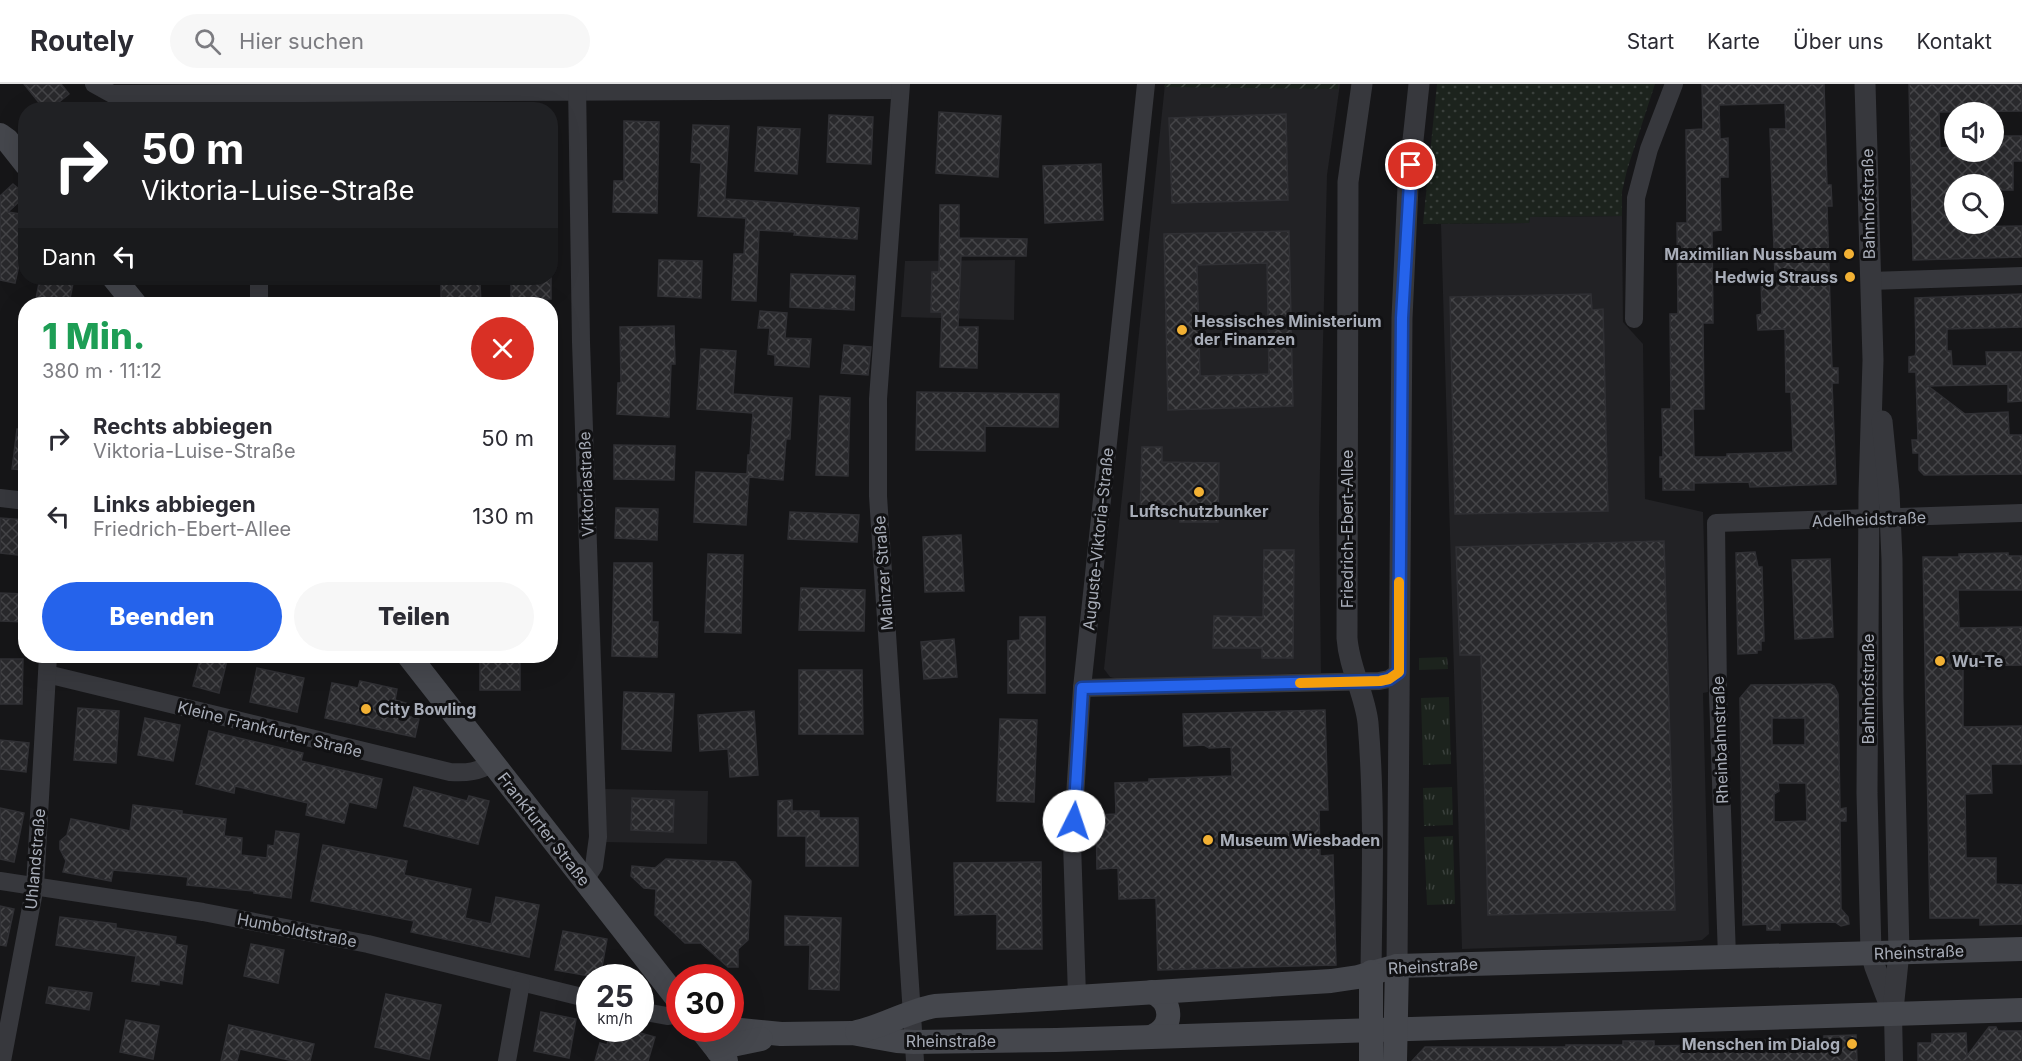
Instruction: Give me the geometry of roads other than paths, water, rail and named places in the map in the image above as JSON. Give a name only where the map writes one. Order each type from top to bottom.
[{"type":"main road","points":[[2,136],[18,155]]},
{"type":"main road","points":[[120,285],[129,297]]},
{"type":"main road","name":"Frankfurter Straße","points":[[414,663],[666,984]]},
{"type":"main road","name":"Rheinstraße","points":[[852,1033],[878,1026],[912,1011],[935,1006],[1331,981],[1358,977],[1396,966],[2022,949]]},
{"type":"main road","points":[[1395,1061],[1396,966]]},
{"type":"main road","points":[[1371,972],[1371,1061]]},
{"type":"main road","points":[[1152,992],[1166,1003],[1169,1014],[1163,1030],[1153,1036]]},
{"type":"main road","name":"Rheinstraße","points":[[781,1034],[852,1033],[897,1041],[914,1052],[1056,1040],[1153,1036],[2022,1010]]},
{"type":"main road","points":[[744,1030],[781,1034]]},
{"type":"main road","points":[[711,1042],[722,1056],[732,1045],[781,1034]]},
{"type":"street","points":[[93,84],[112,94],[259,96],[577,88],[900,87]]},
{"type":"street","name":"Auguste-Viktoria-Straße","points":[[1077,996],[1072,843],[1082,688],[1146,84]]},
{"type":"street","name":"Friedrich-Ebert-Allee","points":[[1362,84],[1348,182],[1347,638],[1348,653],[1365,707],[1367,721],[1372,794],[1371,972]]},
{"type":"street","points":[[1396,966],[1402,318],[1408,188],[1419,84]]},
{"type":"street","points":[[1634,319],[1636,198],[1649,149],[1674,84]]},
{"type":"street","name":"Bahnhofstraße","points":[[1865,84],[1873,360],[1869,519],[1867,799],[1871,953],[1893,1014]]},
{"type":"street","name":"Mainzer Straße","points":[[900,87],[878,399],[878,496],[914,1052]]},
{"type":"street","name":"Viktoriastraße","points":[[577,88],[581,342],[598,837],[594,866],[585,880]]},
{"type":"street","points":[[1870,280],[2022,276]]},
{"type":"street","name":"Bahnhofstraße","points":[[1873,360],[1883,428],[1891,518],[1899,952],[1893,1014],[1894,1061]]},
{"type":"street","points":[[0,498],[18,500]]},
{"type":"street","name":"Adelheidstraße","points":[[1716,523],[2022,513]]},
{"type":"street","name":"Rheinbahnstraße","points":[[1716,523],[1718,706],[1727,957]]},
{"type":"street","name":"Uhlandstraße","points":[[2,1061],[35,886],[48,663]]},
{"type":"street","points":[[1082,688],[1357,682],[1386,680],[1399,672]]},
{"type":"street","name":"Kleine Frankfurter Straße","points":[[47,674],[450,772],[469,773],[482,770],[493,763]]},
{"type":"street","name":"Humboldtstraße","points":[[0,881],[203,912],[368,944],[576,996]]},
{"type":"street","points":[[507,1061],[521,983]]},
{"type":"place","name":"Maximilian Nussbaum","points":[[1849,254]]},
{"type":"place","name":"Hedwig Strauss","points":[[1850,277]]},
{"type":"place","name":"Hessisches Ministerium der Finanzen","points":[[1182,330]]},
{"type":"place","name":"Luftschutzbunker","points":[[1199,492]]},
{"type":"place","name":"Wu-Te","points":[[1940,661]]},
{"type":"place","name":"City Bowling","points":[[366,709]]},
{"type":"place","name":"Museum Wiesbaden","points":[[1208,840]]},
{"type":"place","name":"Menschen im Dialog","points":[[1852,1044]]}]
